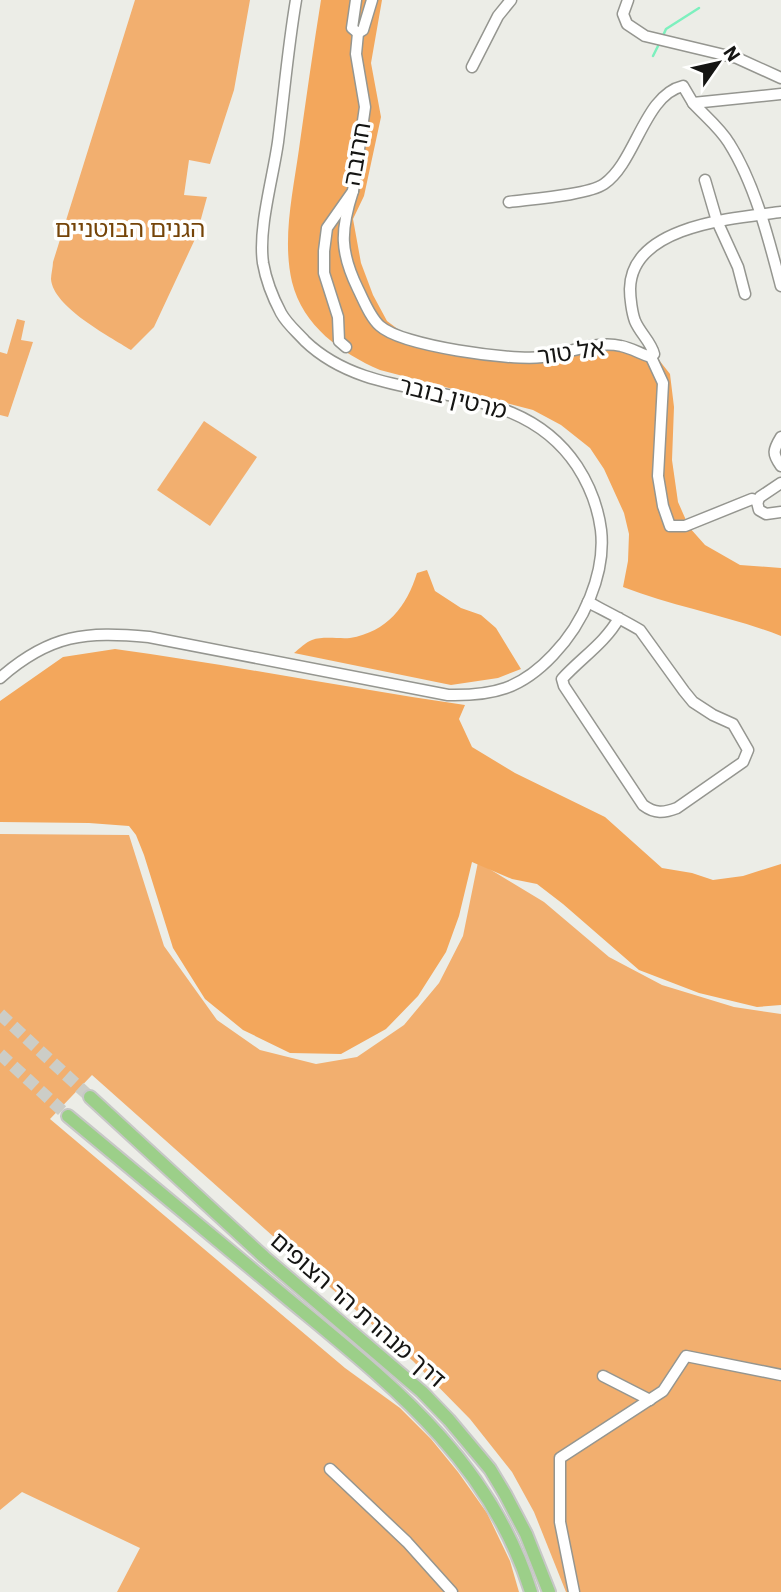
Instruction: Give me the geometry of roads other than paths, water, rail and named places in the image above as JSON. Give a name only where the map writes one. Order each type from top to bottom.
[{"type":"main road","name":"דרך מנהרת הר הצופים","points":[[90,1097],[254,1248],[443,1413],[476,1451],[500,1486],[526,1534],[549,1592]]},
{"type":"main road","name":"דרך מנהרת הר הצופים","points":[[68,1116],[294,1304],[426,1419],[476,1479],[511,1541],[531,1592]]},
{"type":"street","name":"מרטין בובר","points":[[0,678],[46,646],[90,634],[149,637],[449,695],[490,694],[523,680],[544,664],[572,632],[588,602],[600,568],[600,521],[586,481],[554,439],[536,424],[496,406],[348,371],[316,351],[283,316],[274,298],[263,262],[265,223],[296,0]]},
{"type":"street","name":"חרובה","points":[[346,347],[339,341],[338,317],[324,273],[324,251],[327,228],[353,191],[365,107],[356,54],[358,33],[352,28],[356,0]]},
{"type":"street","points":[[358,33],[363,30],[372,0]]},
{"type":"street","points":[[472,67],[498,16],[511,0]]},
{"type":"street","points":[[628,0],[623,15],[627,24],[645,36],[737,58],[781,78]]},
{"type":"street","points":[[509,202],[584,191],[602,185],[615,173],[661,99],[672,89],[683,86],[693,103],[729,143],[761,215],[781,285]]},
{"type":"street","points":[[693,103],[781,94]]},
{"type":"street","points":[[705,180],[717,220],[738,267],[745,294]]},
{"type":"street","name":"אל טור","points":[[353,191],[346,212],[346,264],[369,312],[380,326],[397,336],[430,345],[516,358],[542,357],[608,345],[621,345],[651,357],[654,354],[653,348],[635,321],[630,290],[632,276],[640,261],[656,244],[678,233],[717,220],[781,212]]},
{"type":"street","points":[[651,357],[663,383],[658,475],[663,506],[670,526],[685,526],[752,499],[758,501]]},
{"type":"street","points":[[781,437],[774,448],[774,456],[781,467]]},
{"type":"street","points":[[758,501],[781,483]]},
{"type":"street","points":[[758,501],[759,510],[766,514],[781,512]]},
{"type":"street","points":[[588,602],[619,618],[640,631],[693,702],[733,724],[748,750],[743,762],[677,808],[668,811],[659,813],[643,805],[564,686],[562,679],[608,637],[619,618]]},
{"type":"street","points":[[574,1592],[560,1522],[560,1458],[663,1391],[686,1356],[781,1375]]},
{"type":"street","points":[[603,1376],[650,1400]]},
{"type":"street","points":[[330,1469],[407,1542],[452,1592]]},
{"type":"waterway","points":[[662,38],[666,29],[699,8]]},
{"type":"waterway","points":[[653,56],[659,44]]},
{"type":"tunnel","points":[[0,1014],[90,1097]]},
{"type":"tunnel","points":[[0,1054],[68,1116]]},
{"type":"park label","name":"הגנים הבוטניים","points":[[130,229]]}]
